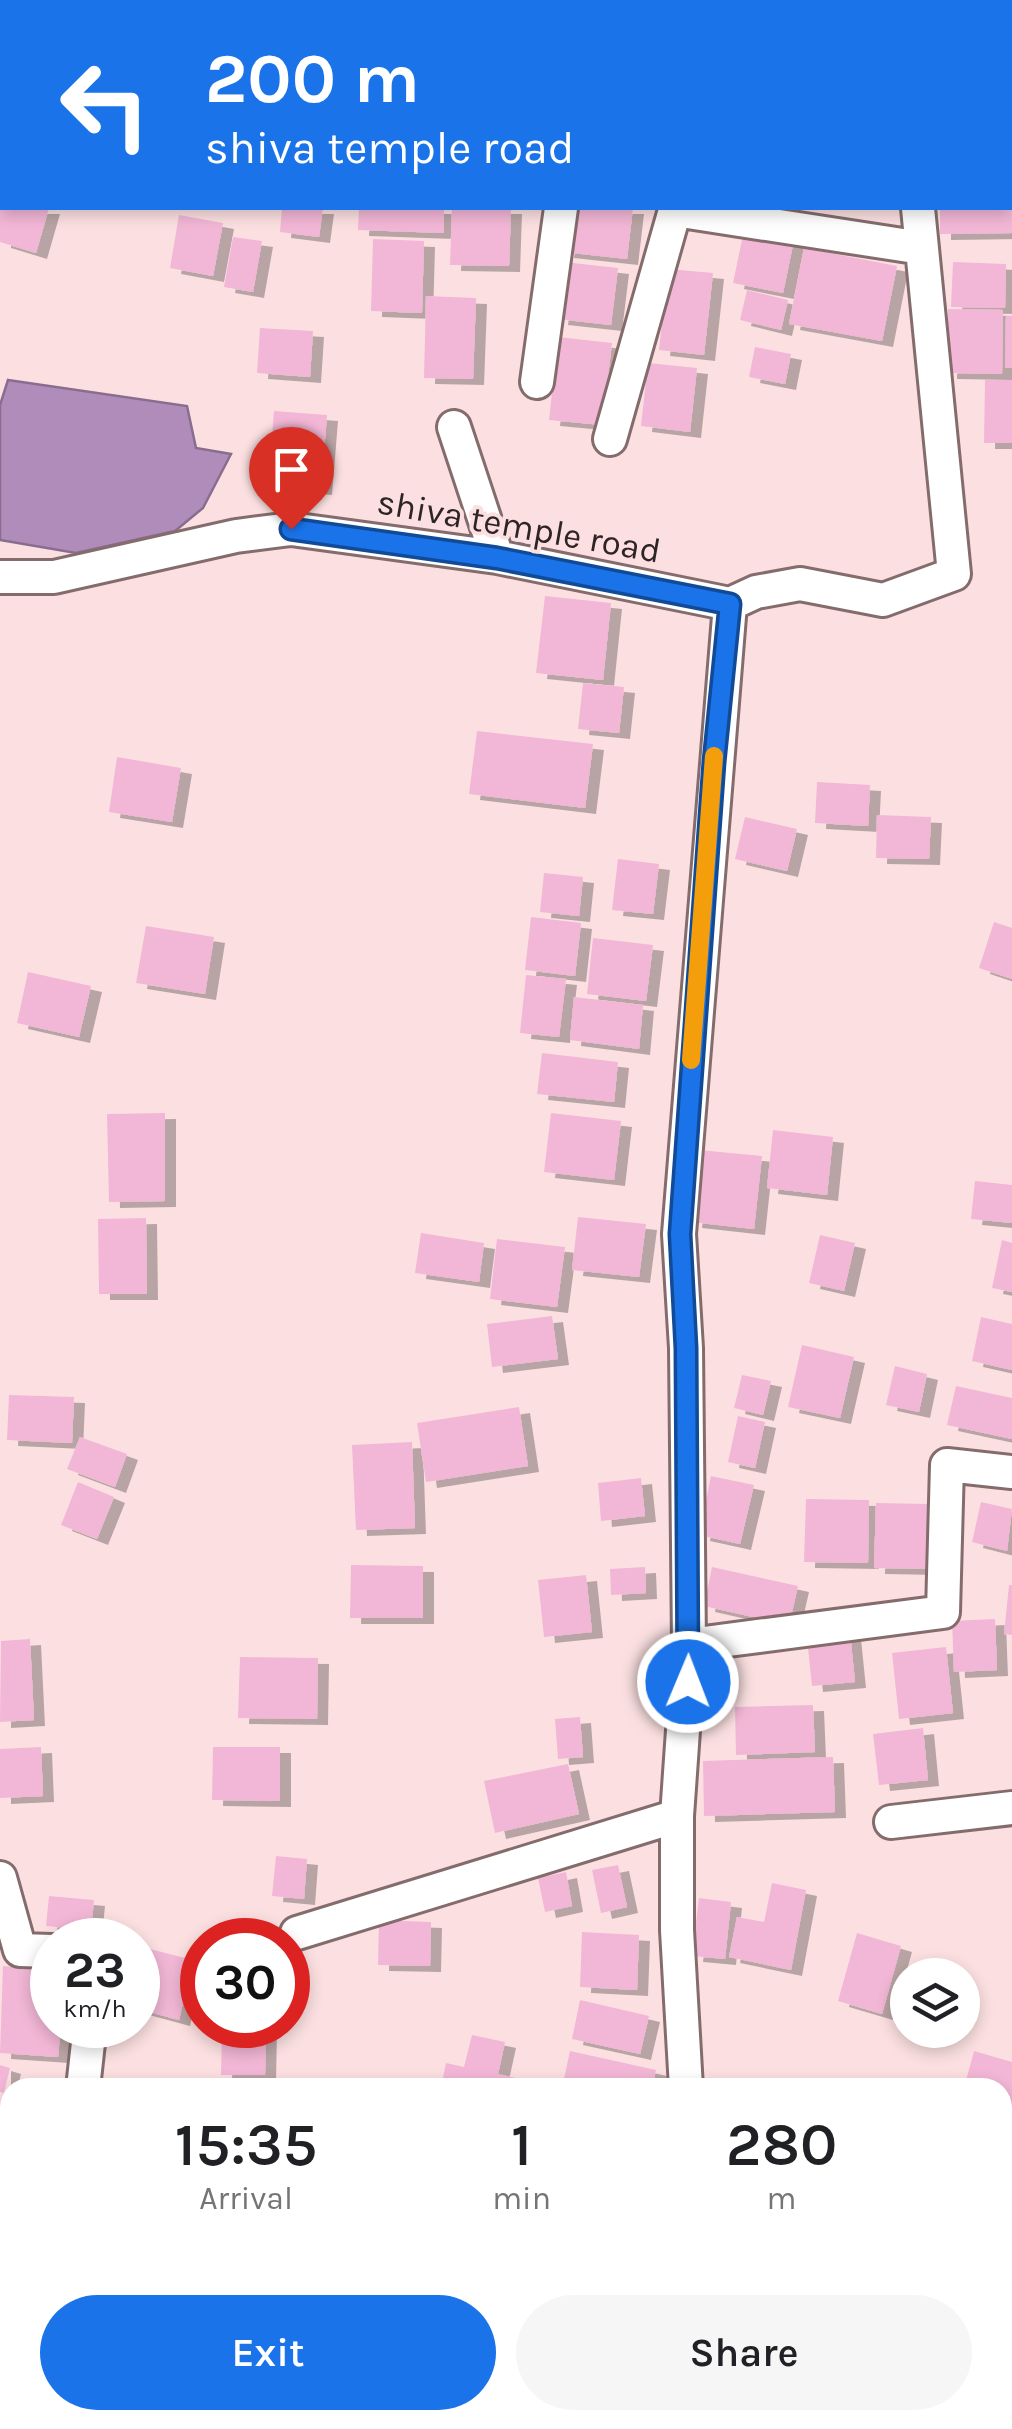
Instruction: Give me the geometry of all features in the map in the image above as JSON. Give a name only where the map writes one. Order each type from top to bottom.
[{"type":"street","points":[[538,382],[561,210]]},
{"type":"street","points":[[610,439],[674,210],[922,248]]},
{"type":"street","points":[[685,2078],[677,1948],[678,1816],[689,1645],[686,1348],[680,1234],[714,762],[730,604],[756,592],[800,584],[883,600],[954,574],[918,210]]},
{"type":"street","points":[[454,427],[497,558]]},
{"type":"street","name":"shiva temple road","points":[[0,577],[54,578],[236,536],[291,529],[497,558],[730,604]]},
{"type":"street","points":[[689,1645],[943,1612],[947,1465],[1012,1472]]},
{"type":"street","points":[[891,1822],[1012,1808]]},
{"type":"street","points":[[310,1929],[678,1816]]},
{"type":"street","points":[[0,1878],[20,1950],[30,1950]]},
{"type":"street","points":[[84,2078],[87,2048]]},
{"type":"shaded area","points":[[8,380],[187,406],[196,448],[231,454],[203,508],[175,531],[76,553],[0,540],[0,405]]},
{"type":"building","points":[[0,210],[48,210],[36,253],[0,242]]},
{"type":"building","points":[[282,210],[323,210],[319,237],[280,232]]},
{"type":"building","points":[[359,210],[444,210],[444,233],[358,230]]},
{"type":"building","points":[[452,210],[511,210],[509,266],[450,265]]},
{"type":"building","points":[[568,210],[633,210],[627,259],[563,252]]},
{"type":"building","points":[[940,210],[1012,210],[1012,233],[940,234]]},
{"type":"building","points":[[179,215],[223,223],[213,276],[170,268]]},
{"type":"building","points":[[744,230],[794,240],[783,293],[733,283]]},
{"type":"building","points":[[233,237],[262,241],[253,292],[224,287]]},
{"type":"building","points":[[373,239],[424,241],[422,313],[371,311]]},
{"type":"building","points":[[804,248],[897,266],[882,341],[789,324]]},
{"type":"building","points":[[564,262],[618,268],[611,325],[557,319]]},
{"type":"building","points":[[953,262],[1006,264],[1005,308],[951,307]]},
{"type":"building","points":[[668,269],[713,273],[704,355],[659,350]]},
{"type":"building","points":[[747,290],[788,300],[781,330],[740,320]]},
{"type":"building","points":[[426,296],[476,298],[473,379],[424,378]]},
{"type":"building","points":[[948,309],[1003,310],[1002,374],[946,373]]},
{"type":"building","points":[[1006,316],[1012,316],[1012,368],[1005,368]]},
{"type":"building","points":[[260,328],[313,331],[310,377],[257,373]]},
{"type":"building","points":[[558,337],[612,343],[602,425],[549,420]]},
{"type":"building","points":[[755,347],[791,354],[785,384],[749,377]]},
{"type":"building","points":[[648,363],[697,368],[690,432],[641,426]]},
{"type":"building","points":[[985,380],[1012,380],[1012,443],[984,443]]},
{"type":"building","points":[[274,411],[327,415],[321,489],[268,485]]},
{"type":"building","points":[[545,596],[611,603],[603,680],[536,673]]},
{"type":"building","points":[[583,683],[624,687],[619,733],[578,729]]},
{"type":"building","points":[[477,731],[593,744],[585,808],[469,794]]},
{"type":"building","points":[[117,757],[181,768],[172,822],[109,812]]},
{"type":"building","points":[[817,782],[870,785],[868,826],[815,823]]},
{"type":"building","points":[[877,815],[931,817],[929,859],[876,858]]},
{"type":"building","points":[[745,817],[797,829],[787,871],[735,859]]},
{"type":"building","points":[[618,859],[659,864],[653,914],[612,910]]},
{"type":"building","points":[[544,873],[583,877],[579,916],[540,912]]},
{"type":"building","points":[[531,917],[581,923],[575,976],[525,970]]},
{"type":"building","points":[[994,922],[1012,928],[1012,979],[979,968]]},
{"type":"building","points":[[146,926],[214,937],[205,994],[136,983]]},
{"type":"building","points":[[593,938],[653,945],[646,1001],[587,994]]},
{"type":"building","points":[[28,972],[91,986],[79,1037],[17,1023]]},
{"type":"building","points":[[526,975],[566,979],[559,1037],[520,1033]]},
{"type":"building","points":[[574,997],[643,1005],[639,1049],[570,1040]]},
{"type":"building","points":[[542,1053],[618,1062],[614,1102],[537,1094]]},
{"type":"building","points":[[165,1113],[165,1201],[109,1202],[107,1114]]},
{"type":"building","points":[[551,1113],[621,1121],[614,1180],[544,1172]]},
{"type":"building","points":[[773,1130],[833,1137],[827,1195],[767,1188]]},
{"type":"building","points":[[699,1150],[762,1156],[754,1229],[691,1222]]},
{"type":"building","points":[[975,1181],[1012,1185],[1012,1223],[971,1219]]},
{"type":"building","points":[[578,1217],[646,1224],[639,1277],[572,1270]]},
{"type":"building","points":[[146,1218],[147,1294],[99,1294],[98,1219]]},
{"type":"building","points":[[421,1233],[484,1243],[479,1282],[415,1273]]},
{"type":"building","points":[[820,1235],[855,1243],[844,1291],[809,1283]]},
{"type":"building","points":[[497,1239],[565,1247],[557,1307],[490,1299]]},
{"type":"building","points":[[1002,1240],[1012,1243],[1012,1292],[992,1288]]},
{"type":"building","points":[[552,1316],[558,1359],[492,1367],[487,1324]]},
{"type":"building","points":[[981,1317],[1012,1324],[1012,1370],[972,1361]]},
{"type":"building","points":[[802,1345],[854,1357],[840,1418],[788,1407]]},
{"type":"building","points":[[895,1366],[927,1374],[919,1412],[886,1405]]},
{"type":"building","points":[[742,1375],[771,1381],[763,1415],[734,1408]]},
{"type":"building","points":[[956,1386],[1012,1398],[1012,1439],[947,1425]]},
{"type":"building","points":[[9,1395],[74,1397],[72,1443],[7,1440]]},
{"type":"building","points":[[519,1407],[528,1466],[426,1482],[417,1423]]},
{"type":"building","points":[[738,1416],[765,1422],[755,1468],[728,1462]]},
{"type":"building","points":[[80,1437],[127,1454],[115,1487],[67,1469]]},
{"type":"building","points":[[412,1442],[415,1528],[356,1530],[352,1445]]},
{"type":"building","points":[[711,1476],[754,1485],[740,1544],[699,1535]]},
{"type":"building","points":[[641,1478],[645,1516],[601,1521],[598,1483]]},
{"type":"building","points":[[78,1482],[114,1497],[97,1539],[61,1525]]},
{"type":"building","points":[[806,1499],[869,1500],[868,1563],[804,1562]]},
{"type":"building","points":[[981,1502],[1012,1509],[1007,1551],[972,1542]]},
{"type":"building","points":[[876,1503],[930,1504],[929,1569],[874,1568]]},
{"type":"building","points":[[351,1565],[423,1566],[423,1618],[350,1618]]},
{"type":"building","points":[[645,1567],[646,1593],[611,1595],[610,1569]]},
{"type":"building","points":[[712,1567],[798,1586],[789,1625],[704,1606]]},
{"type":"building","points":[[586,1575],[592,1632],[544,1637],[538,1580]]},
{"type":"building","points":[[1012,1585],[1012,1635],[1004,1634]]},
{"type":"building","points":[[995,1619],[997,1670],[954,1672],[952,1621]]},
{"type":"building","points":[[850,1633],[855,1682],[812,1686],[807,1639]]},
{"type":"building","points":[[30,1639],[34,1720],[0,1722],[1,1641]]},
{"type":"building","points":[[946,1647],[953,1713],[899,1719],[892,1653]]},
{"type":"building","points":[[240,1657],[318,1658],[317,1719],[238,1718]]},
{"type":"building","points":[[813,1705],[815,1752],[736,1755],[735,1707]]},
{"type":"building","points":[[580,1717],[583,1757],[558,1759],[555,1719]]},
{"type":"building","points":[[923,1728],[928,1780],[879,1785],[873,1734]]},
{"type":"building","points":[[41,1747],[43,1796],[0,1798],[0,1749]]},
{"type":"building","points":[[213,1747],[280,1747],[280,1801],[212,1800]]},
{"type":"building","points":[[833,1757],[835,1812],[704,1816],[703,1761]]},
{"type":"building","points":[[568,1764],[579,1814],[495,1833],[484,1781]]},
{"type":"building","points":[[276,1856],[307,1859],[304,1899],[272,1896]]},
{"type":"building","points":[[618,1865],[627,1907],[601,1913],[592,1870]]},
{"type":"building","points":[[566,1872],[572,1906],[545,1912],[538,1878]]},
{"type":"building","points":[[772,1883],[806,1890],[791,1970],[729,1957],[737,1917],[764,1922]]},
{"type":"building","points":[[49,1896],[94,1900],[92,1918],[47,1918]]},
{"type":"building","points":[[699,1898],[731,1902],[725,1959],[692,1956]]},
{"type":"building","points":[[379,1920],[431,1922],[430,1966],[378,1965]]},
{"type":"building","points":[[582,1932],[639,1935],[637,1990],[580,1987]]},
{"type":"building","points":[[857,1933],[901,1946],[898,1958],[890,1958],[890,1985],[882,2014],[838,2001]]},
{"type":"building","points":[[160,1952],[180,1957],[179,2020],[160,2015]]},
{"type":"building","points":[[3,1966],[30,1968],[30,2048],[59,2048],[58,2057],[0,2053]]},
{"type":"building","points":[[580,2000],[649,2016],[640,2054],[572,2039]]},
{"type":"building","points":[[472,2035],[505,2042],[498,2074],[516,2078],[443,2078],[446,2063],[464,2067]]},
{"type":"building","points":[[222,2048],[266,2048],[265,2075],[221,2075]]},
{"type":"building","points":[[570,2051],[656,2070],[654,2078],[564,2078]]},
{"type":"building","points":[[974,2051],[1012,2062],[1012,2078],[967,2078]]},
{"type":"building","points":[[0,2065],[10,2068],[8,2078],[0,2078]]},
{"type":"slow traffic","points":[[691,1060],[714,756]]},
{"type":"route","points":[[291,529],[497,558],[730,604],[691,1048],[680,1234],[686,1348],[688,1682]]}]
